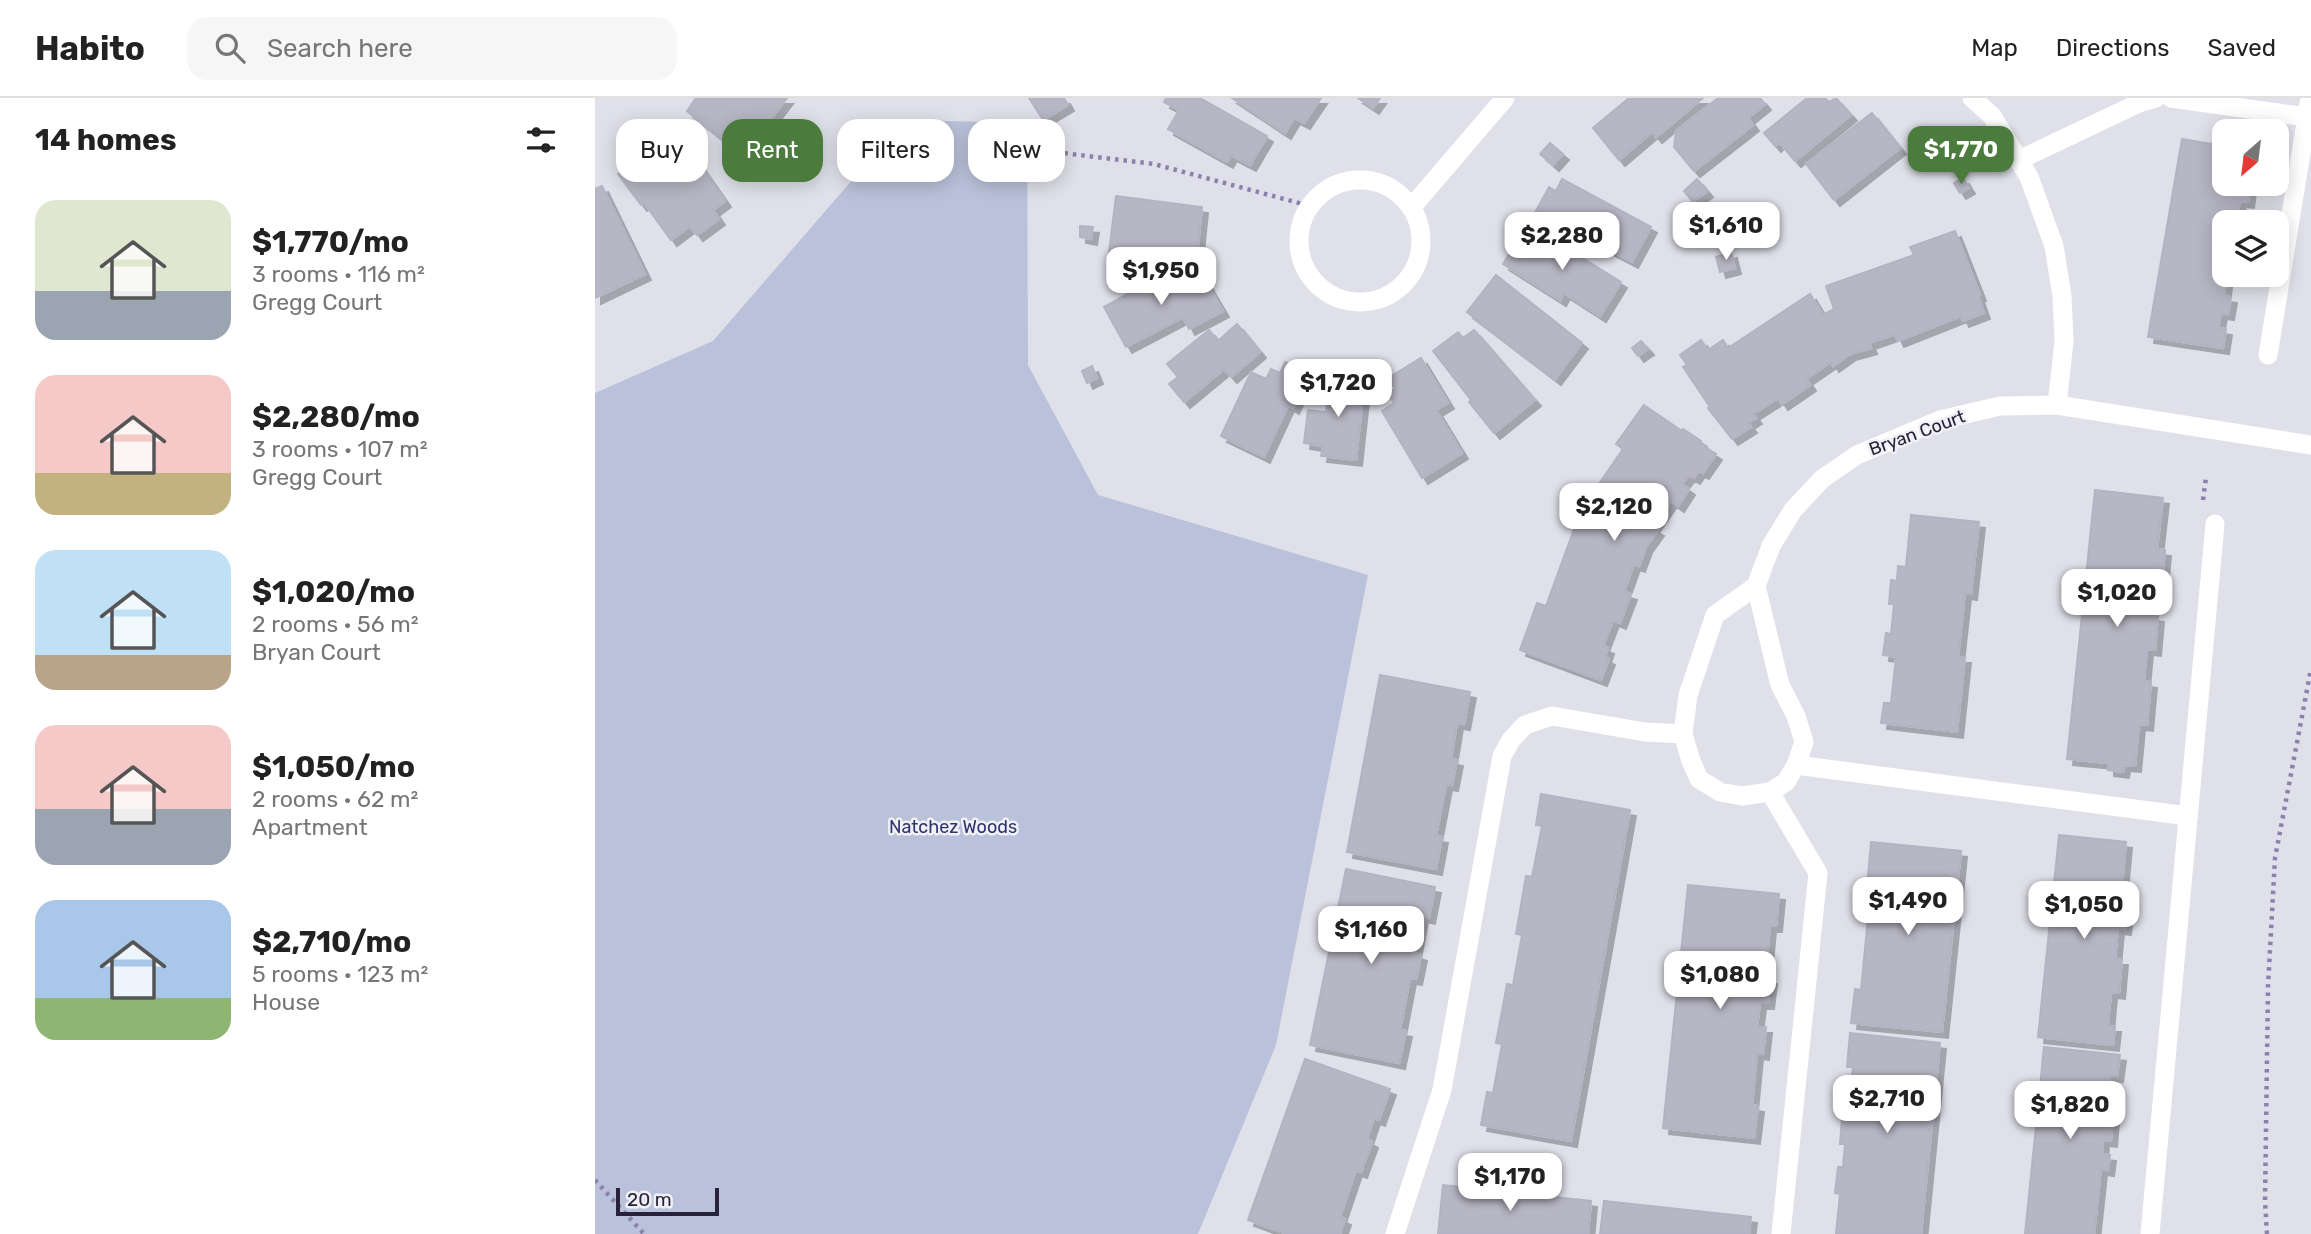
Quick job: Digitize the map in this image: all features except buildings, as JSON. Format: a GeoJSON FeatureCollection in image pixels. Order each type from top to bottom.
{"type":"FeatureCollection","features":[{"type":"Feature","properties":{"kind":"street"},"geometry":{"type":"LineString","coordinates":[[1411,208],[1505,98]]}},
{"type":"Feature","properties":{"kind":"street"},"geometry":{"type":"LineString","coordinates":[[1972,98],[1992,116],[2029,177],[2054,246],[2064,341],[2057,405]]}},
{"type":"Feature","properties":{"kind":"street"},"geometry":{"type":"LineString","coordinates":[[2019,160],[2139,103],[2156,98]]}},
{"type":"Feature","properties":{"kind":"street"},"geometry":{"type":"LineString","coordinates":[[2171,98],[2308,108],[2268,355]]}},
{"type":"Feature","properties":{"kind":"street"},"geometry":{"type":"LineString","coordinates":[[1349,181],[1377,183],[1397,192],[1411,208],[1421,231],[1421,252],[1405,284],[1388,296],[1367,302],[1339,299],[1321,288],[1307,271],[1299,251],[1301,225],[1310,206],[1329,189],[1349,181]]}},
{"type":"Feature","properties":{"kind":"street","name":"Bryan Court"},"geometry":{"type":"LineString","coordinates":[[1756,586],[1770,547],[1793,510],[1822,479],[1857,455],[1952,417],[2000,406],[2057,405],[2311,445]]}},
{"type":"Feature","properties":{"kind":"street"},"geometry":{"type":"LineString","coordinates":[[2150,1234],[2215,524]]}},
{"type":"Feature","properties":{"kind":"street"},"geometry":{"type":"LineString","coordinates":[[1756,586],[1780,685],[1796,716],[1804,742],[1796,765],[1786,782],[1770,792],[1742,796],[1720,792],[1699,779],[1683,734],[1688,695],[1715,615],[1756,586]]}},
{"type":"Feature","properties":{"kind":"street"},"geometry":{"type":"LineString","coordinates":[[1395,1234],[1442,1090],[1502,756],[1511,740],[1525,725],[1552,716],[1645,732],[1683,734]]}},
{"type":"Feature","properties":{"kind":"street"},"geometry":{"type":"LineString","coordinates":[[1796,765],[2188,816]]}},
{"type":"Feature","properties":{"kind":"street"},"geometry":{"type":"LineString","coordinates":[[1770,792],[1818,873],[1781,1234]]}},
{"type":"Feature","properties":{"kind":"path"},"geometry":{"type":"LineString","coordinates":[[1065,154],[1154,164],[1310,206]]}},
{"type":"Feature","properties":{"kind":"path"},"geometry":{"type":"LineString","coordinates":[[2203,501],[2206,477]]}},
{"type":"Feature","properties":{"kind":"path"},"geometry":{"type":"LineString","coordinates":[[2267,1234],[2265,1201],[2268,986],[2275,858],[2311,669]]}},
{"type":"Feature","properties":{"kind":"path"},"geometry":{"type":"LineString","coordinates":[[595,1180],[644,1234]]}},
{"type":"Feature","properties":{"kind":"green space","name":"Natchez Woods"},"geometry":{"type":"Polygon","coordinates":[[[954,121],[968,122],[968,182],[1027,182],[1028,365],[1098,495],[1368,575],[1276,1045],[1198,1234],[595,1234],[595,393],[713,341],[850,182],[954,182],[954,121]]]}}]}
